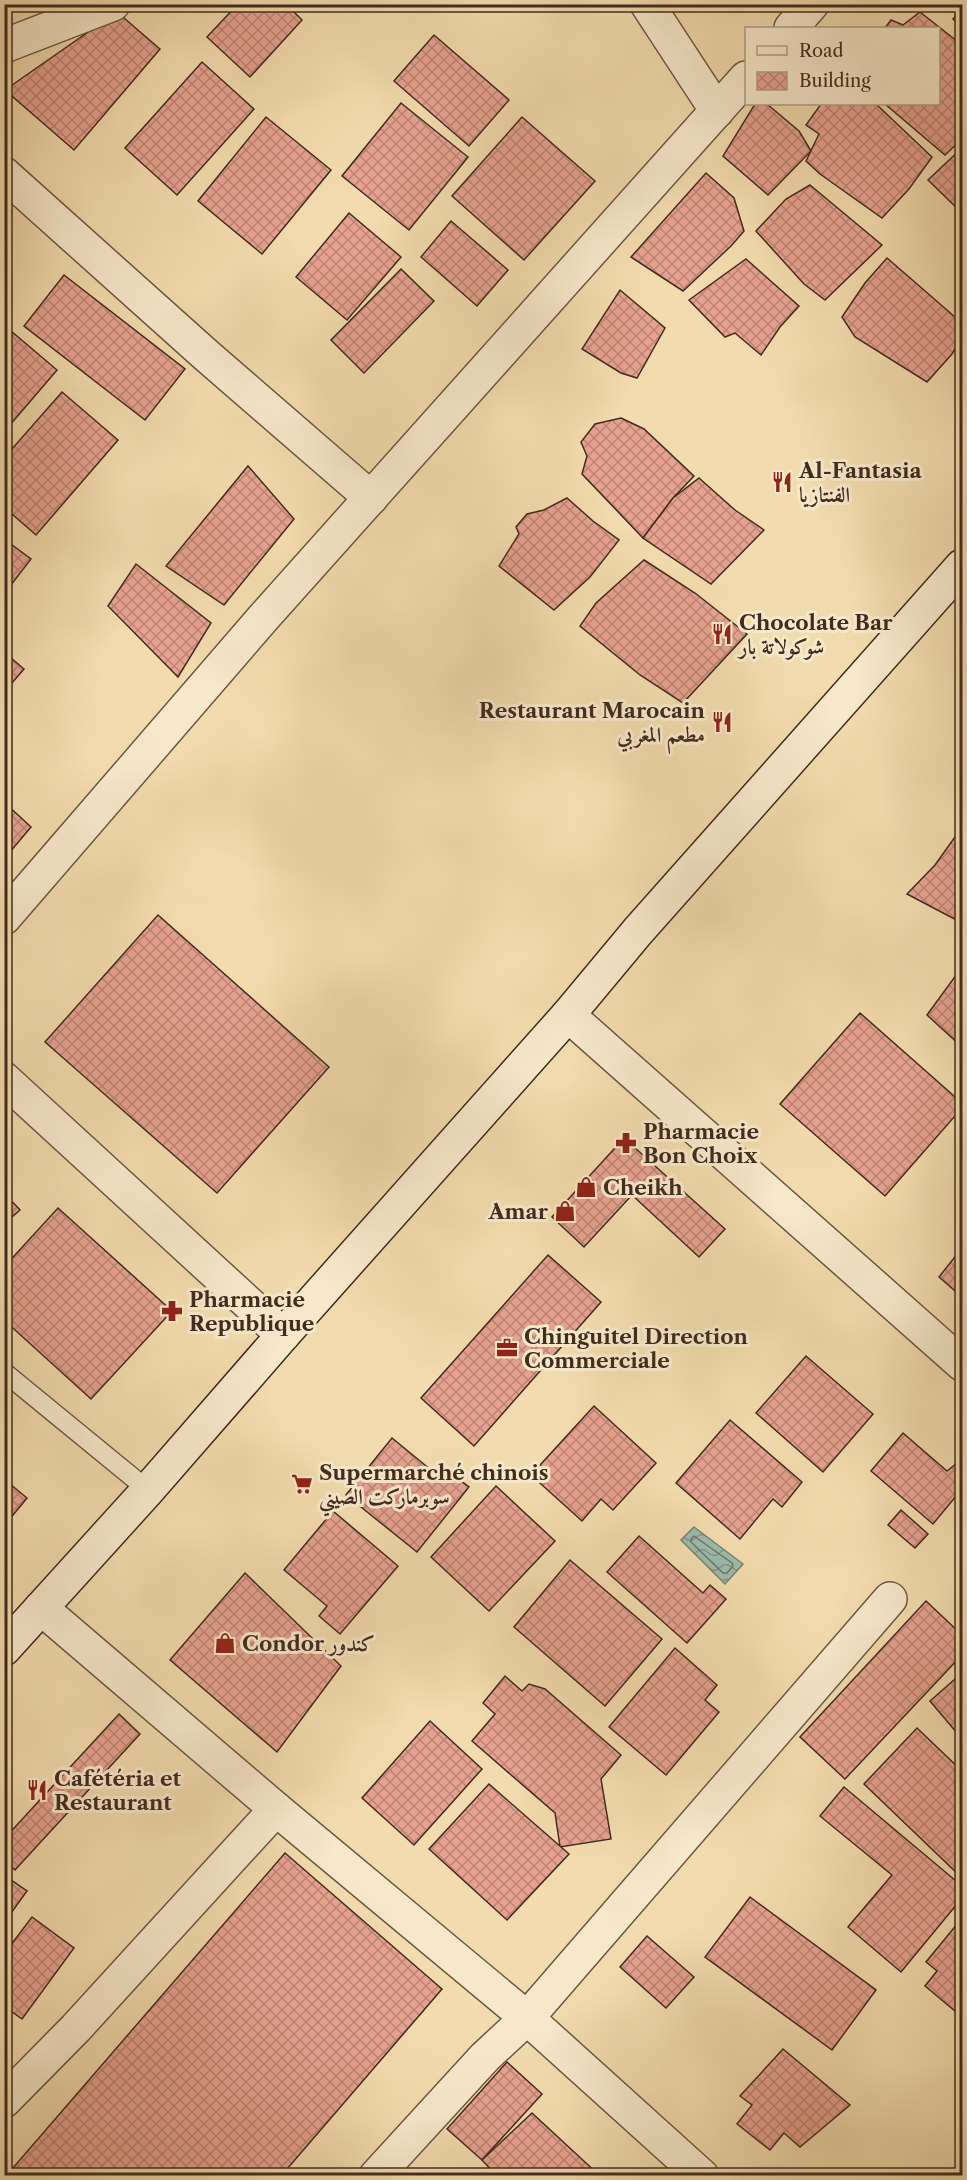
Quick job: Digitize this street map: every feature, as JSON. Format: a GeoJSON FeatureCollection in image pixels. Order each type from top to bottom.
{"type":"FeatureCollection","features":[{"type":"Feature","properties":{"kind":"street"},"geometry":{"type":"LineString","coordinates":[[4,46],[113,4]]}},
{"type":"Feature","properties":{"kind":"street"},"geometry":{"type":"LineString","coordinates":[[647,4],[717,111]]}},
{"type":"Feature","properties":{"kind":"street"},"geometry":{"type":"LineString","coordinates":[[792,27],[812,4]]}},
{"type":"Feature","properties":{"kind":"street"},"geometry":{"type":"LineString","coordinates":[[4,918],[264,617],[745,80]]}},
{"type":"Feature","properties":{"kind":"street"},"geometry":{"type":"LineString","coordinates":[[4,174],[206,355],[371,498]]}},
{"type":"Feature","properties":{"kind":"street"},"geometry":{"type":"LineString","coordinates":[[4,1649],[148,1490],[568,1015],[638,931],[963,566]]}},
{"type":"Feature","properties":{"kind":"street"},"geometry":{"type":"LineString","coordinates":[[568,1015],[963,1364]]}},
{"type":"Feature","properties":{"kind":"street"},"geometry":{"type":"LineString","coordinates":[[4,1079],[283,1335]]}},
{"type":"Feature","properties":{"kind":"street"},"geometry":{"type":"LineString","coordinates":[[376,2175],[485,2057],[527,2018],[890,1599]]}},
{"type":"Feature","properties":{"kind":"street"},"geometry":{"type":"LineString","coordinates":[[41,1608],[276,1809],[527,2018],[702,2175]]}},
{"type":"Feature","properties":{"kind":"street"},"geometry":{"type":"LineString","coordinates":[[4,2101],[76,2028],[276,1809]]}},
{"type":"Feature","properties":{"kind":"lane"},"geometry":{"type":"LineString","coordinates":[[4,1372],[148,1490]]}},
{"type":"Feature","properties":{"kind":"water"},"geometry":{"type":"Polygon","coordinates":[[[694,1527],[743,1564],[725,1584],[681,1540],[694,1527]]]}},
{"type":"Feature","properties":{"kind":"building"},"geometry":{"type":"Polygon","coordinates":[[[238,4],[286,4],[302,20],[250,77],[207,37],[238,4]]]}},
{"type":"Feature","properties":{"kind":"building"},"geometry":{"type":"Polygon","coordinates":[[[962,9],[962,28],[953,19],[962,9]]]}},
{"type":"Feature","properties":{"kind":"building"},"geometry":{"type":"Polygon","coordinates":[[[117,12],[160,49],[74,150],[5,90],[117,12]]]}},
{"type":"Feature","properties":{"kind":"building"},"geometry":{"type":"Polygon","coordinates":[[[920,12],[939,27],[886,27],[891,20],[903,25],[920,12]]]}},
{"type":"Feature","properties":{"kind":"building"},"geometry":{"type":"Polygon","coordinates":[[[940,28],[962,45],[962,139],[945,155],[886,105],[940,105],[940,28]]]}},
{"type":"Feature","properties":{"kind":"building"},"geometry":{"type":"Polygon","coordinates":[[[434,35],[509,100],[469,146],[394,81],[434,35]]]}},
{"type":"Feature","properties":{"kind":"building"},"geometry":{"type":"Polygon","coordinates":[[[202,62],[254,109],[177,195],[125,148],[202,62]]]}},
{"type":"Feature","properties":{"kind":"building"},"geometry":{"type":"Polygon","coordinates":[[[401,103],[468,157],[409,230],[342,176],[401,103]]]}},
{"type":"Feature","properties":{"kind":"building"},"geometry":{"type":"Polygon","coordinates":[[[754,105],[768,105],[799,131],[811,151],[768,195],[723,156],[754,105]]]}},
{"type":"Feature","properties":{"kind":"building"},"geometry":{"type":"Polygon","coordinates":[[[820,105],[877,105],[932,157],[909,189],[882,218],[820,174],[806,161],[819,134],[806,125],[820,105]]]}},
{"type":"Feature","properties":{"kind":"building"},"geometry":{"type":"Polygon","coordinates":[[[266,117],[331,170],[262,254],[198,201],[266,117]]]}},
{"type":"Feature","properties":{"kind":"building"},"geometry":{"type":"Polygon","coordinates":[[[522,117],[595,181],[524,260],[452,196],[522,117]]]}},
{"type":"Feature","properties":{"kind":"building"},"geometry":{"type":"Polygon","coordinates":[[[962,148],[962,213],[928,180],[962,148]]]}},
{"type":"Feature","properties":{"kind":"building"},"geometry":{"type":"Polygon","coordinates":[[[706,173],[734,198],[744,231],[683,291],[631,257],[706,173]]]}},
{"type":"Feature","properties":{"kind":"building"},"geometry":{"type":"Polygon","coordinates":[[[810,185],[882,245],[825,300],[804,284],[756,231],[786,199],[810,185]]]}},
{"type":"Feature","properties":{"kind":"building"},"geometry":{"type":"Polygon","coordinates":[[[349,213],[401,257],[347,320],[296,277],[349,213]]]}},
{"type":"Feature","properties":{"kind":"building"},"geometry":{"type":"Polygon","coordinates":[[[451,221],[508,270],[477,306],[421,257],[451,221]]]}},
{"type":"Feature","properties":{"kind":"building"},"geometry":{"type":"Polygon","coordinates":[[[887,258],[962,323],[962,337],[952,354],[927,382],[855,337],[842,317],[865,283],[887,258]]]}},
{"type":"Feature","properties":{"kind":"building"},"geometry":{"type":"Polygon","coordinates":[[[746,259],[799,306],[780,327],[761,355],[735,333],[725,337],[689,300],[746,259]]]}},
{"type":"Feature","properties":{"kind":"building"},"geometry":{"type":"Polygon","coordinates":[[[401,269],[434,301],[364,373],[331,340],[401,269]]]}},
{"type":"Feature","properties":{"kind":"building"},"geometry":{"type":"Polygon","coordinates":[[[64,275],[185,369],[145,420],[24,326],[64,275]]]}},
{"type":"Feature","properties":{"kind":"building"},"geometry":{"type":"Polygon","coordinates":[[[620,290],[665,328],[637,378],[621,373],[582,349],[620,290]]]}},
{"type":"Feature","properties":{"kind":"building"},"geometry":{"type":"Polygon","coordinates":[[[11,331],[57,370],[4,432],[4,338],[11,331]]]}},
{"type":"Feature","properties":{"kind":"building"},"geometry":{"type":"Polygon","coordinates":[[[62,392],[118,440],[36,535],[4,507],[4,458],[62,392]]]}},
{"type":"Feature","properties":{"kind":"building"},"geometry":{"type":"Polygon","coordinates":[[[621,418],[644,429],[694,476],[673,498],[643,538],[582,474],[587,456],[581,442],[595,424],[621,418]]]}},
{"type":"Feature","properties":{"kind":"building"},"geometry":{"type":"Polygon","coordinates":[[[248,466],[294,519],[224,605],[166,566],[248,466]]]}},
{"type":"Feature","properties":{"kind":"building"},"geometry":{"type":"Polygon","coordinates":[[[699,478],[735,510],[764,530],[711,584],[643,538],[673,498],[699,478]]]}},
{"type":"Feature","properties":{"kind":"building"},"geometry":{"type":"Polygon","coordinates":[[[567,498],[619,540],[590,577],[554,610],[499,566],[519,534],[516,527],[527,514],[544,510],[567,498]]]}},
{"type":"Feature","properties":{"kind":"building"},"geometry":{"type":"Polygon","coordinates":[[[4,539],[31,559],[4,594],[4,539]]]}},
{"type":"Feature","properties":{"kind":"building"},"geometry":{"type":"Polygon","coordinates":[[[644,560],[695,593],[747,634],[683,703],[640,675],[580,626],[596,603],[644,560]]]}},
{"type":"Feature","properties":{"kind":"building"},"geometry":{"type":"Polygon","coordinates":[[[136,564],[211,623],[178,677],[108,606],[136,564]]]}},
{"type":"Feature","properties":{"kind":"building"},"geometry":{"type":"Polygon","coordinates":[[[4,652],[24,669],[4,692],[4,652]]]}},
{"type":"Feature","properties":{"kind":"building"},"geometry":{"type":"Polygon","coordinates":[[[4,802],[31,827],[4,859],[4,802]]]}},
{"type":"Feature","properties":{"kind":"building"},"geometry":{"type":"Polygon","coordinates":[[[962,827],[962,923],[907,894],[935,865],[962,827]]]}},
{"type":"Feature","properties":{"kind":"building"},"geometry":{"type":"Polygon","coordinates":[[[158,915],[329,1067],[217,1193],[45,1042],[158,915]]]}},
{"type":"Feature","properties":{"kind":"building"},"geometry":{"type":"Polygon","coordinates":[[[962,967],[962,1047],[927,1015],[962,967]]]}},
{"type":"Feature","properties":{"kind":"building"},"geometry":{"type":"Polygon","coordinates":[[[860,1013],[962,1103],[962,1108],[885,1196],[780,1104],[860,1013]]]}},
{"type":"Feature","properties":{"kind":"building"},"geometry":{"type":"Polygon","coordinates":[[[624,1138],[725,1229],[699,1257],[632,1195],[584,1247],[552,1217],[624,1138]]]}},
{"type":"Feature","properties":{"kind":"building"},"geometry":{"type":"Polygon","coordinates":[[[4,1193],[20,1210],[4,1224],[4,1193]]]}},
{"type":"Feature","properties":{"kind":"building"},"geometry":{"type":"Polygon","coordinates":[[[58,1208],[172,1311],[91,1399],[4,1320],[4,1267],[58,1208]]]}},
{"type":"Feature","properties":{"kind":"building"},"geometry":{"type":"Polygon","coordinates":[[[962,1248],[962,1297],[939,1277],[962,1248]]]}},
{"type":"Feature","properties":{"kind":"building"},"geometry":{"type":"Polygon","coordinates":[[[548,1255],[601,1302],[474,1446],[421,1398],[548,1255]]]}},
{"type":"Feature","properties":{"kind":"building"},"geometry":{"type":"Polygon","coordinates":[[[806,1356],[873,1414],[823,1472],[756,1413],[806,1356]]]}},
{"type":"Feature","properties":{"kind":"building"},"geometry":{"type":"Polygon","coordinates":[[[594,1406],[656,1463],[613,1510],[601,1499],[582,1521],[531,1475],[594,1406]]]}},
{"type":"Feature","properties":{"kind":"building"},"geometry":{"type":"Polygon","coordinates":[[[730,1420],[802,1482],[782,1507],[773,1499],[740,1539],[676,1483],[730,1420]]]}},
{"type":"Feature","properties":{"kind":"building"},"geometry":{"type":"Polygon","coordinates":[[[903,1433],[947,1471],[962,1459],[962,1489],[933,1524],[871,1471],[903,1433]]]}},
{"type":"Feature","properties":{"kind":"building"},"geometry":{"type":"Polygon","coordinates":[[[392,1438],[442,1479],[448,1471],[469,1487],[417,1552],[346,1495],[392,1438]]]}},
{"type":"Feature","properties":{"kind":"building"},"geometry":{"type":"Polygon","coordinates":[[[4,1479],[27,1498],[4,1526],[4,1479]]]}},
{"type":"Feature","properties":{"kind":"building"},"geometry":{"type":"Polygon","coordinates":[[[496,1486],[555,1541],[489,1611],[431,1557],[496,1486]]]}},
{"type":"Feature","properties":{"kind":"building"},"geometry":{"type":"Polygon","coordinates":[[[901,1510],[928,1534],[915,1548],[888,1525],[901,1510]]]}},
{"type":"Feature","properties":{"kind":"building"},"geometry":{"type":"Polygon","coordinates":[[[333,1511],[398,1566],[340,1634],[319,1616],[327,1606],[284,1570],[333,1511]]]}},
{"type":"Feature","properties":{"kind":"building"},"geometry":{"type":"Polygon","coordinates":[[[639,1536],[703,1593],[710,1585],[726,1599],[687,1643],[607,1572],[639,1536]]]}},
{"type":"Feature","properties":{"kind":"building"},"geometry":{"type":"Polygon","coordinates":[[[570,1560],[662,1639],[605,1706],[514,1627],[570,1560]]]}},
{"type":"Feature","properties":{"kind":"building"},"geometry":{"type":"Polygon","coordinates":[[[245,1573],[341,1666],[277,1752],[170,1660],[245,1573]]]}},
{"type":"Feature","properties":{"kind":"building"},"geometry":{"type":"Polygon","coordinates":[[[926,1601],[962,1635],[962,1655],[845,1779],[800,1737],[926,1601]]]}},
{"type":"Feature","properties":{"kind":"building"},"geometry":{"type":"Polygon","coordinates":[[[675,1648],[717,1685],[705,1700],[719,1712],[666,1775],[609,1727],[675,1648]]]}},
{"type":"Feature","properties":{"kind":"building"},"geometry":{"type":"Polygon","coordinates":[[[962,1673],[962,1739],[930,1701],[962,1673]]]}},
{"type":"Feature","properties":{"kind":"building"},"geometry":{"type":"Polygon","coordinates":[[[505,1676],[522,1691],[529,1684],[545,1689],[621,1755],[601,1779],[611,1839],[560,1847],[555,1813],[472,1741],[495,1714],[483,1703],[505,1676]]]}},
{"type":"Feature","properties":{"kind":"building"},"geometry":{"type":"Polygon","coordinates":[[[119,1714],[140,1734],[15,1870],[4,1860],[4,1839],[119,1714]]]}},
{"type":"Feature","properties":{"kind":"building"},"geometry":{"type":"Polygon","coordinates":[[[430,1721],[482,1769],[414,1845],[362,1798],[430,1721]]]}},
{"type":"Feature","properties":{"kind":"building"},"geometry":{"type":"Polygon","coordinates":[[[917,1728],[962,1771],[962,1878],[864,1784],[917,1728]]]}},
{"type":"Feature","properties":{"kind":"building"},"geometry":{"type":"Polygon","coordinates":[[[489,1784],[569,1854],[507,1920],[429,1849],[489,1784]]]}},
{"type":"Feature","properties":{"kind":"building"},"geometry":{"type":"Polygon","coordinates":[[[844,1787],[962,1886],[962,1898],[901,1972],[848,1927],[892,1875],[820,1816],[844,1787]]]}},
{"type":"Feature","properties":{"kind":"building"},"geometry":{"type":"Polygon","coordinates":[[[285,1853],[442,1989],[281,2176],[6,2176],[285,1853]]]}},
{"type":"Feature","properties":{"kind":"building"},"geometry":{"type":"Polygon","coordinates":[[[4,1875],[27,1891],[4,1923],[4,1875]]]}},
{"type":"Feature","properties":{"kind":"building"},"geometry":{"type":"Polygon","coordinates":[[[750,1897],[876,1990],[832,2050],[705,1957],[750,1897]]]}},
{"type":"Feature","properties":{"kind":"building"},"geometry":{"type":"Polygon","coordinates":[[[32,1917],[74,1948],[22,2019],[4,2006],[4,1954],[32,1917]]]}},
{"type":"Feature","properties":{"kind":"building"},"geometry":{"type":"Polygon","coordinates":[[[962,1918],[962,2017],[925,1986],[937,1971],[926,1962],[962,1918]]]}},
{"type":"Feature","properties":{"kind":"building"},"geometry":{"type":"Polygon","coordinates":[[[647,1936],[694,1977],[666,2008],[620,1967],[647,1936]]]}},
{"type":"Feature","properties":{"kind":"building"},"geometry":{"type":"Polygon","coordinates":[[[783,2049],[850,2105],[800,2147],[784,2133],[770,2150],[737,2124],[752,2105],[740,2096],[783,2049]]]}},
{"type":"Feature","properties":{"kind":"building"},"geometry":{"type":"Polygon","coordinates":[[[507,2062],[542,2094],[482,2160],[447,2129],[507,2062]]]}},
{"type":"Feature","properties":{"kind":"building"},"geometry":{"type":"Polygon","coordinates":[[[532,2113],[600,2176],[497,2176],[482,2160],[532,2113]]]}},
{"type":"Feature","properties":{"kind":"place","name":"Al-Fantasia الفنتازيا"},"geometry":{"type":"Point","coordinates":[782,482]}},
{"type":"Feature","properties":{"kind":"place","name":"Chocolate Bar شوكولاتة بار"},"geometry":{"type":"Point","coordinates":[722,634]}},
{"type":"Feature","properties":{"kind":"place","name":"Restaurant Marocain مطعم المغربي"},"geometry":{"type":"Point","coordinates":[722,722]}},
{"type":"Feature","properties":{"kind":"place","name":"Pharmacie Bon Choix"},"geometry":{"type":"Point","coordinates":[626,1143]}},
{"type":"Feature","properties":{"kind":"place","name":"Cheikh"},"geometry":{"type":"Point","coordinates":[586,1187]}},
{"type":"Feature","properties":{"kind":"place","name":"Amar"},"geometry":{"type":"Point","coordinates":[565,1211]}},
{"type":"Feature","properties":{"kind":"place","name":"Pharmacie Republique"},"geometry":{"type":"Point","coordinates":[172,1311]}},
{"type":"Feature","properties":{"kind":"place","name":"Chinguitel Direction Commerciale"},"geometry":{"type":"Point","coordinates":[507,1348]}},
{"type":"Feature","properties":{"kind":"place","name":"Supermarché chinois سوبرماركت الصيني"},"geometry":{"type":"Point","coordinates":[302,1484]}},
{"type":"Feature","properties":{"kind":"place","name":"Condor كندور"},"geometry":{"type":"Point","coordinates":[225,1643]}},
{"type":"Feature","properties":{"kind":"place","name":"Cafétéria et Restaurant"},"geometry":{"type":"Point","coordinates":[37,1790]}}]}
